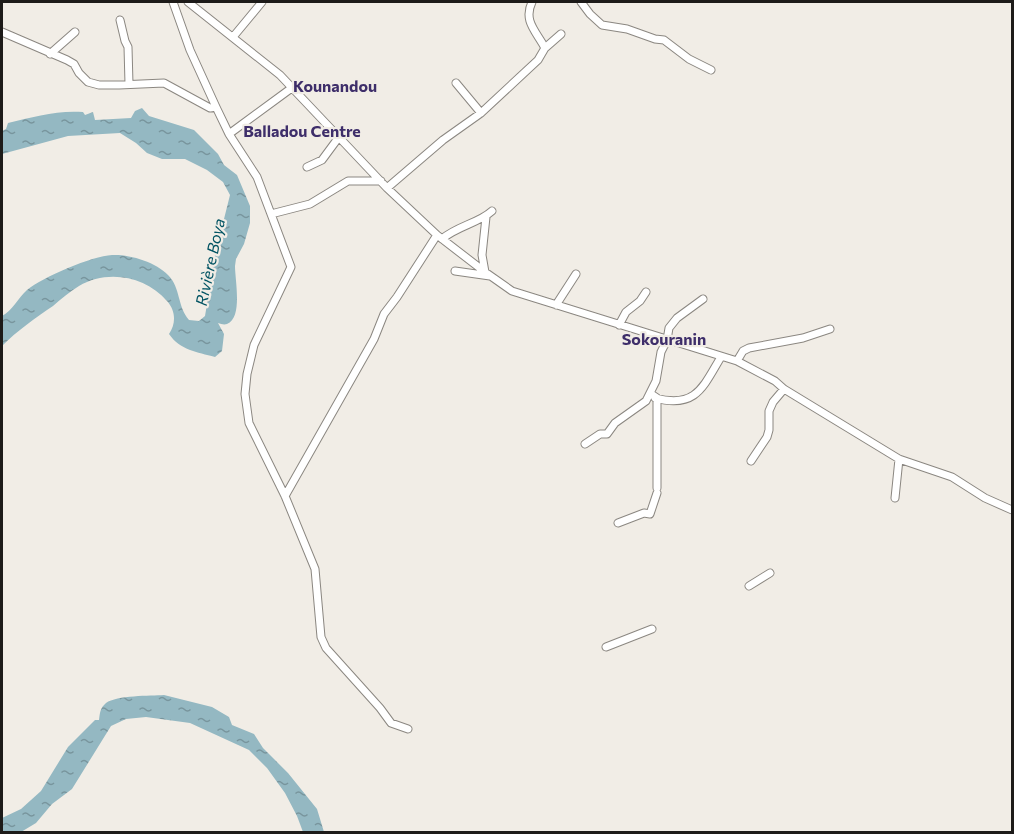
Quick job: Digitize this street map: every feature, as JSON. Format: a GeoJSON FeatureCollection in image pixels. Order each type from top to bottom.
{"type":"FeatureCollection","features":[{"type":"Feature","properties":{"kind":"street"},"geometry":{"type":"LineString","coordinates":[[173,2],[190,50],[216,107],[229,134],[257,177],[291,267],[254,345],[245,394],[249,423],[285,496],[315,568],[321,637],[326,648],[391,723],[408,729]]}},
{"type":"Feature","properties":{"kind":"street"},"geometry":{"type":"LineString","coordinates":[[188,2],[292,87],[387,188],[439,237],[512,291],[736,361],[775,381],[784,389],[899,459],[952,477],[985,498],[1012,510]]}},
{"type":"Feature","properties":{"kind":"street"},"geometry":{"type":"LineString","coordinates":[[233,37],[261,2]]}},
{"type":"Feature","properties":{"kind":"street"},"geometry":{"type":"LineString","coordinates":[[532,2],[528,10],[528,18],[545,48]]}},
{"type":"Feature","properties":{"kind":"street"},"geometry":{"type":"LineString","coordinates":[[581,2],[602,25],[627,29],[664,40],[688,59],[711,70]]}},
{"type":"Feature","properties":{"kind":"street"},"geometry":{"type":"LineString","coordinates":[[120,20],[129,51],[129,84]]}},
{"type":"Feature","properties":{"kind":"street"},"geometry":{"type":"LineString","coordinates":[[50,54],[75,32]]}},
{"type":"Feature","properties":{"kind":"street"},"geometry":{"type":"LineString","coordinates":[[2,33],[74,64],[88,82],[99,85],[164,83],[210,108],[216,107]]}},
{"type":"Feature","properties":{"kind":"street"},"geometry":{"type":"LineString","coordinates":[[387,188],[443,140],[481,113],[538,60],[545,48],[561,34]]}},
{"type":"Feature","properties":{"kind":"street"},"geometry":{"type":"LineString","coordinates":[[456,83],[481,113]]}},
{"type":"Feature","properties":{"kind":"street"},"geometry":{"type":"LineString","coordinates":[[229,134],[292,87]]}},
{"type":"Feature","properties":{"kind":"street"},"geometry":{"type":"LineString","coordinates":[[307,166],[322,160],[339,137]]}},
{"type":"Feature","properties":{"kind":"street"},"geometry":{"type":"LineString","coordinates":[[271,214],[310,204],[348,182],[381,181]]}},
{"type":"Feature","properties":{"kind":"street"},"geometry":{"type":"LineString","coordinates":[[285,496],[374,339],[384,314],[439,237],[489,214],[482,255],[487,274]]}},
{"type":"Feature","properties":{"kind":"street"},"geometry":{"type":"LineString","coordinates":[[455,271],[487,274]]}},
{"type":"Feature","properties":{"kind":"street"},"geometry":{"type":"LineString","coordinates":[[556,305],[576,274]]}},
{"type":"Feature","properties":{"kind":"street"},"geometry":{"type":"LineString","coordinates":[[620,325],[626,312],[640,302],[646,292]]}},
{"type":"Feature","properties":{"kind":"street"},"geometry":{"type":"LineString","coordinates":[[618,523],[644,513],[650,514],[657,491],[652,396],[661,352],[667,340],[669,328],[677,318],[704,299]]}},
{"type":"Feature","properties":{"kind":"street"},"geometry":{"type":"LineString","coordinates":[[736,361],[748,348],[803,338],[830,329]]}},
{"type":"Feature","properties":{"kind":"street"},"geometry":{"type":"LineString","coordinates":[[585,444],[600,434],[607,434],[615,423],[652,396],[678,400],[698,394],[721,357]]}},
{"type":"Feature","properties":{"kind":"street"},"geometry":{"type":"LineString","coordinates":[[751,461],[767,437],[769,411],[773,402],[784,389]]}},
{"type":"Feature","properties":{"kind":"street"},"geometry":{"type":"LineString","coordinates":[[895,498],[899,459]]}},
{"type":"Feature","properties":{"kind":"street"},"geometry":{"type":"LineString","coordinates":[[749,586],[770,573]]}},
{"type":"Feature","properties":{"kind":"street"},"geometry":{"type":"LineString","coordinates":[[606,647],[652,629]]}},
{"type":"Feature","properties":{"kind":"water"},"geometry":{"type":"Polygon","coordinates":[[[142,108],[149,116],[194,130],[218,154],[224,165],[237,175],[250,206],[250,223],[235,266],[237,307],[232,320],[227,324],[218,323],[224,334],[222,351],[215,357],[189,350],[178,344],[169,334],[174,318],[167,301],[158,292],[137,281],[114,277],[90,281],[79,286],[26,325],[2,346],[2,316],[27,290],[68,268],[103,256],[126,256],[157,266],[172,280],[182,309],[189,320],[199,321],[205,316],[210,275],[230,195],[223,182],[207,170],[185,159],[162,159],[147,153],[120,133],[68,136],[2,154],[2,131],[6,129],[8,123],[64,112],[83,112],[85,115],[93,112],[95,120],[131,118],[135,111],[142,108]]]}},
{"type":"Feature","properties":{"kind":"water"},"geometry":{"type":"Polygon","coordinates":[[[164,695],[212,707],[229,717],[232,725],[254,734],[263,748],[288,773],[317,809],[324,832],[303,832],[285,793],[267,768],[249,750],[190,723],[146,717],[126,719],[111,726],[72,789],[52,804],[36,823],[21,832],[2,832],[2,818],[21,809],[41,791],[68,747],[95,720],[99,720],[101,709],[106,703],[125,697],[164,695]]]}},
{"type":"Feature","properties":{"kind":"district","name":"Kounandou"},"geometry":{"type":"Point","coordinates":[335,86]}},
{"type":"Feature","properties":{"kind":"district","name":"Balladou Centre"},"geometry":{"type":"Point","coordinates":[302,131]}},
{"type":"Feature","properties":{"kind":"district","name":"Sokouranin"},"geometry":{"type":"Point","coordinates":[664,339]}},
{"type":"Feature","properties":{"kind":"water label","name":"Rivière Boya"},"geometry":{"type":"Point","coordinates":[210,262]}}]}
